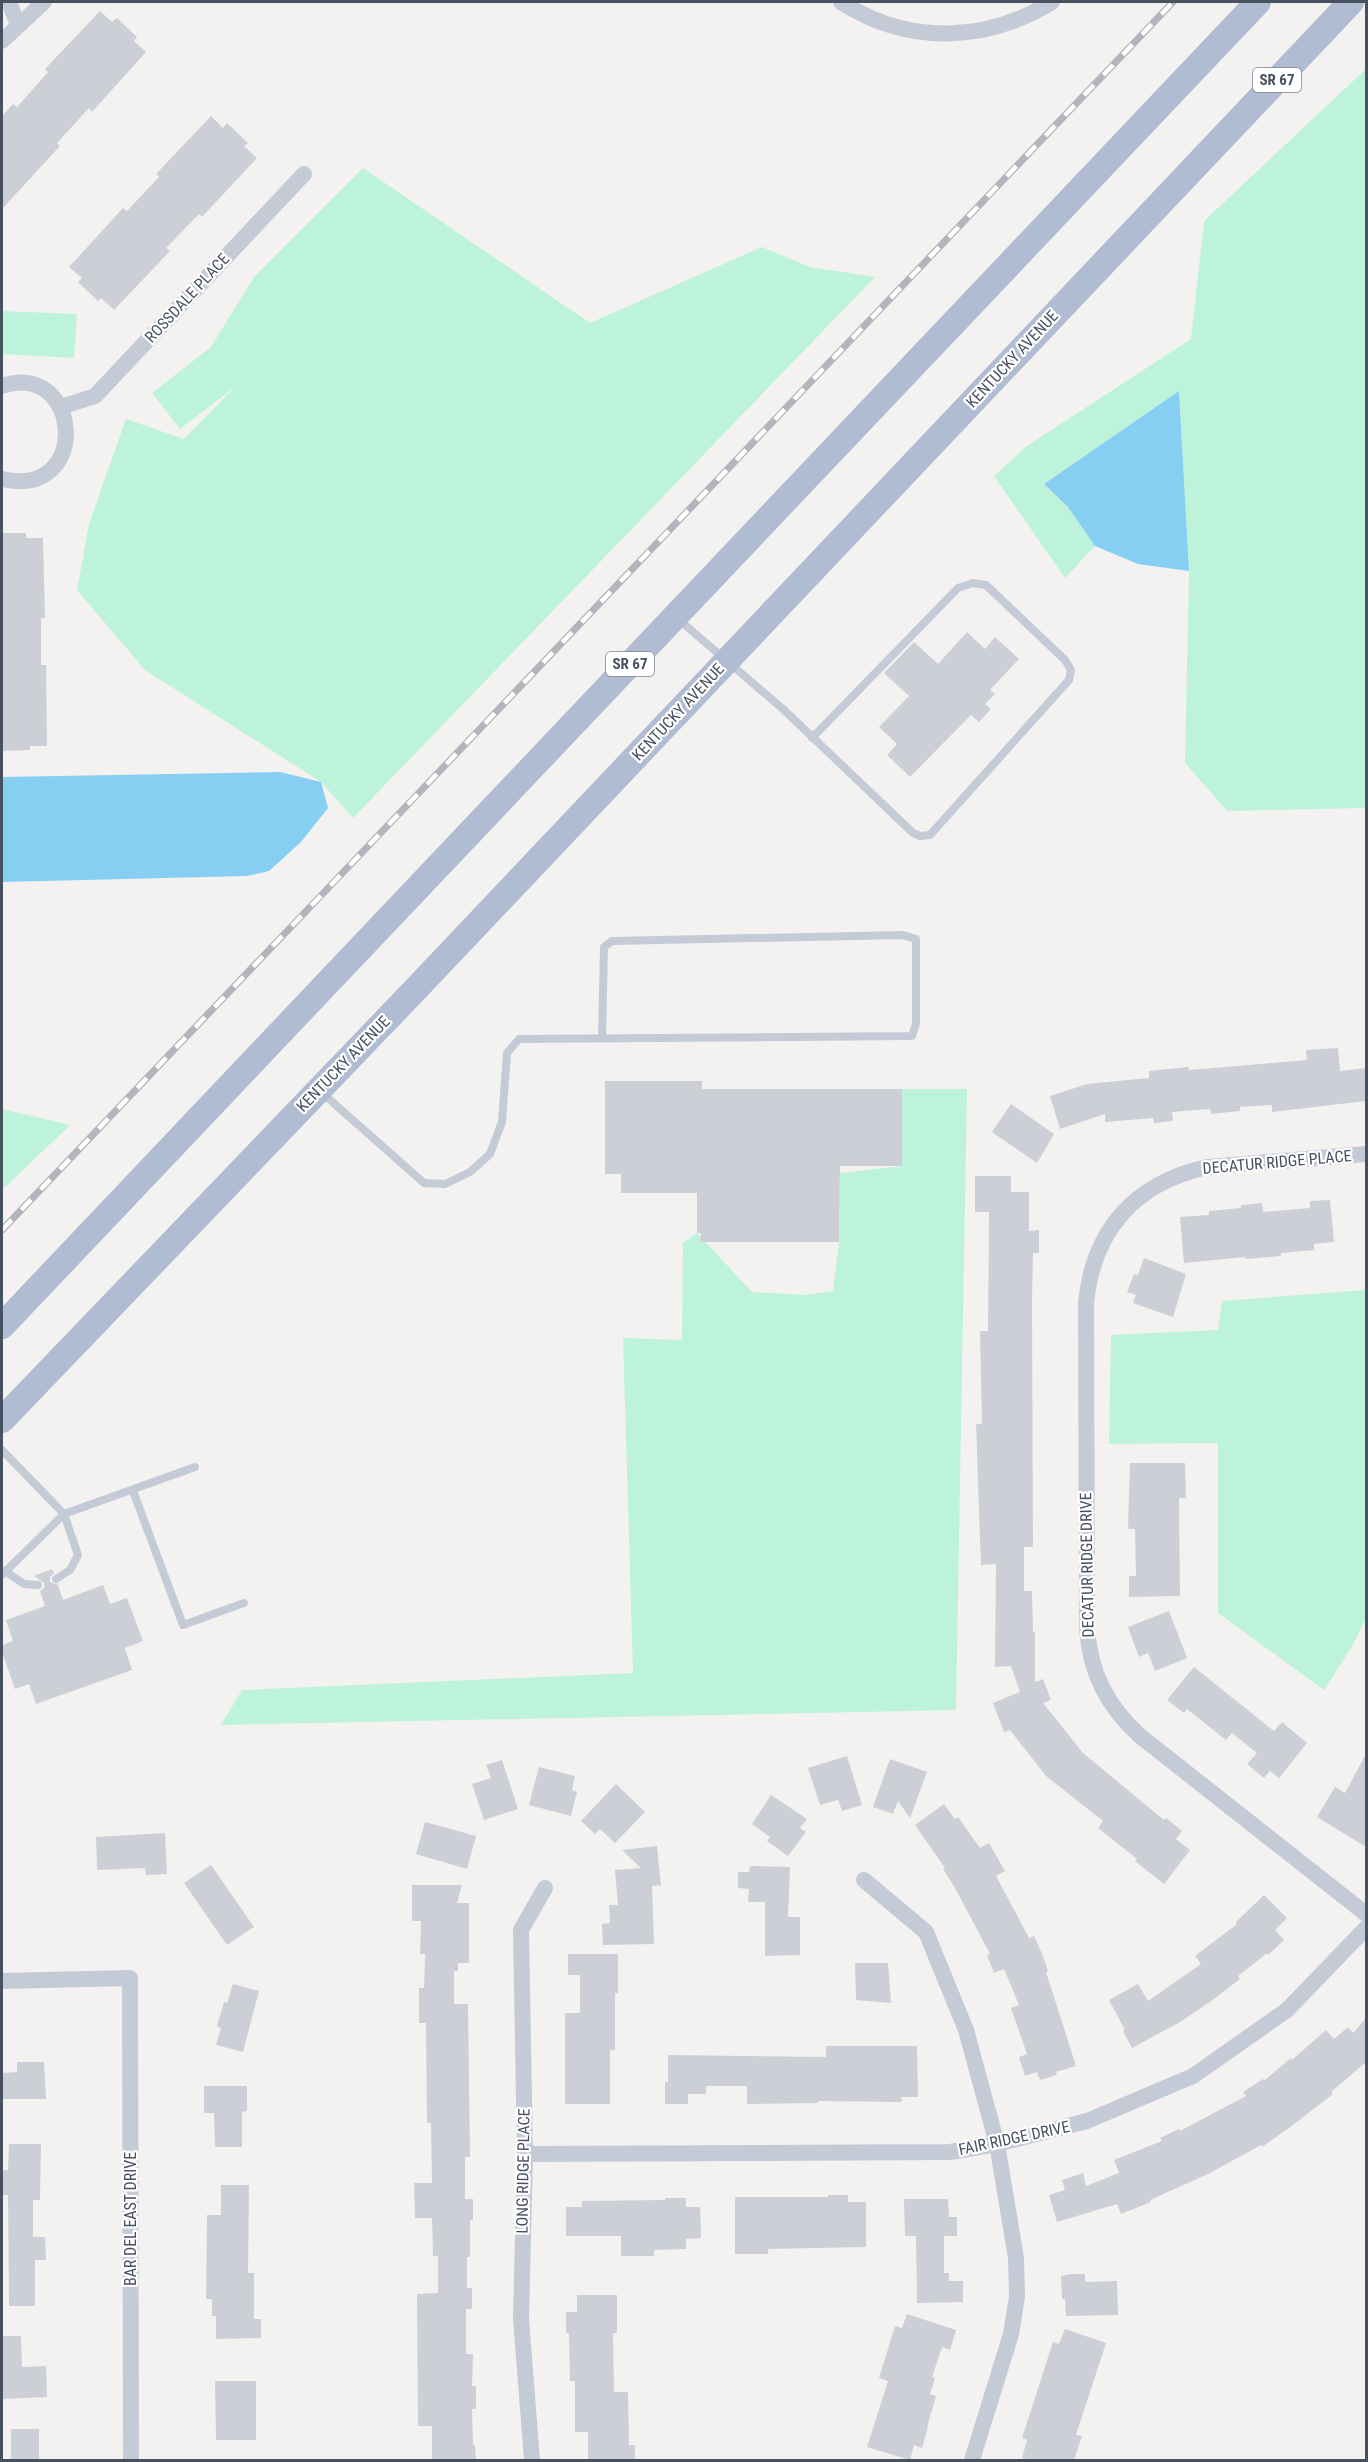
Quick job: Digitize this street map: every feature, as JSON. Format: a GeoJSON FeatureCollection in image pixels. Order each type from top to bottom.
{"type":"FeatureCollection","features":[{"type":"Feature","properties":{"kind":"main road","name":"SR 67"},"geometry":{"type":"LineString","coordinates":[[2,1326],[1258,2]]}},
{"type":"Feature","properties":{"kind":"main road","name":"KENTUCKY AVENUE"},"geometry":{"type":"LineString","coordinates":[[2,1420],[1352,2]]}},
{"type":"Feature","properties":{"kind":"street"},"geometry":{"type":"LineString","coordinates":[[9,2],[18,26]]}},
{"type":"Feature","properties":{"kind":"street"},"geometry":{"type":"LineString","coordinates":[[2,41],[44,2]]}},
{"type":"Feature","properties":{"kind":"street"},"geometry":{"type":"LineString","coordinates":[[841,2],[868,17],[892,26],[945,34],[993,29],[1028,16],[1052,2]]}},
{"type":"Feature","properties":{"kind":"street","name":"ROSSDALE PLACE"},"geometry":{"type":"LineString","coordinates":[[61,407],[95,396],[304,174]]}},
{"type":"Feature","properties":{"kind":"street"},"geometry":{"type":"LineString","coordinates":[[2,386],[24,383],[39,387],[51,396],[61,407],[68,437],[64,452],[56,465],[44,475],[29,481],[14,482],[2,479]]}},
{"type":"Feature","properties":{"kind":"street","name":"DECATUR RIDGE PLACE"},"geometry":{"type":"LineString","coordinates":[[1155,1186],[1187,1171],[1207,1167],[1366,1154]]}},
{"type":"Feature","properties":{"kind":"street","name":"DECATUR RIDGE DRIVE"},"geometry":{"type":"LineString","coordinates":[[1155,1186],[1141,1194],[1119,1216],[1102,1242],[1092,1266],[1087,1287],[1087,1628],[1088,1646],[1094,1670],[1104,1694],[1127,1725],[1366,1914]]}},
{"type":"Feature","properties":{"kind":"street"},"geometry":{"type":"LineString","coordinates":[[864,1880],[926,1932],[966,2030],[997,2144],[1016,2258],[1017,2297],[1011,2334],[972,2460]]}},
{"type":"Feature","properties":{"kind":"street","name":"LONG RIDGE PLACE"},"geometry":{"type":"LineString","coordinates":[[532,2460],[521,2319],[525,2154],[521,1929],[545,1888]]}},
{"type":"Feature","properties":{"kind":"street","name":"FAIR RIDGE DRIVE"},"geometry":{"type":"LineString","coordinates":[[525,2154],[950,2152],[997,2144],[1087,2121],[1194,2076],[1287,2010],[1366,1928]]}},
{"type":"Feature","properties":{"kind":"street","name":"BAR DEL EAST DRIVE"},"geometry":{"type":"LineString","coordinates":[[2,1981],[130,1978],[131,2460]]}},
{"type":"Feature","properties":{"kind":"lane"},"geometry":{"type":"LineString","coordinates":[[675,617],[783,709],[812,738],[913,833],[920,836],[930,835],[1069,680],[1071,670],[1065,660],[986,585],[973,583],[958,588],[812,738]]}},
{"type":"Feature","properties":{"kind":"lane"},"geometry":{"type":"LineString","coordinates":[[318,1090],[424,1183],[445,1184],[470,1172],[490,1154],[502,1122],[507,1053],[519,1039],[912,1036],[916,1024],[916,939],[903,935],[612,941],[604,947],[602,1038]]}},
{"type":"Feature","properties":{"kind":"lane"},"geometry":{"type":"LineString","coordinates":[[2,1450],[64,1514],[78,1555],[70,1570],[56,1580]]}},
{"type":"Feature","properties":{"kind":"lane"},"geometry":{"type":"LineString","coordinates":[[38,1585],[24,1584],[3,1573],[64,1514],[195,1467]]}},
{"type":"Feature","properties":{"kind":"lane"},"geometry":{"type":"LineString","coordinates":[[133,1491],[183,1625],[244,1603]]}},
{"type":"Feature","properties":{"kind":"green space"},"geometry":{"type":"Polygon","coordinates":[[[1366,69],[1366,808],[1227,811],[1185,763],[1189,571],[1179,391],[1044,484],[1068,507],[1095,546],[1065,578],[994,476],[1027,446],[1191,339],[1204,221],[1366,69]]]}},
{"type":"Feature","properties":{"kind":"green space"},"geometry":{"type":"Polygon","coordinates":[[[363,168],[590,323],[762,247],[810,267],[875,277],[353,818],[321,782],[145,670],[77,590],[89,524],[126,419],[184,439],[235,387],[180,429],[152,393],[211,347],[254,277],[363,168]]]}},
{"type":"Feature","properties":{"kind":"green space"},"geometry":{"type":"Polygon","coordinates":[[[2,311],[77,314],[74,358],[2,354],[2,311]]]}},
{"type":"Feature","properties":{"kind":"green space"},"geometry":{"type":"Polygon","coordinates":[[[902,1089],[967,1089],[956,1710],[221,1725],[242,1690],[633,1673],[623,1338],[682,1340],[683,1243],[697,1233],[752,1292],[805,1295],[833,1291],[839,1242],[840,1173],[902,1166],[902,1089]]]}},
{"type":"Feature","properties":{"kind":"green space"},"geometry":{"type":"Polygon","coordinates":[[[2,1109],[70,1125],[2,1190],[2,1109]]]}},
{"type":"Feature","properties":{"kind":"green space"},"geometry":{"type":"Polygon","coordinates":[[[1366,1290],[1366,1618],[1353,1645],[1324,1690],[1218,1613],[1218,1443],[1109,1444],[1111,1335],[1218,1330],[1222,1301],[1366,1290]]]}},
{"type":"Feature","properties":{"kind":"water"},"geometry":{"type":"Polygon","coordinates":[[[1179,391],[1189,571],[1138,564],[1095,546],[1068,507],[1044,484],[1179,391]]]}},
{"type":"Feature","properties":{"kind":"water"},"geometry":{"type":"Polygon","coordinates":[[[280,772],[321,782],[328,808],[301,842],[269,871],[247,876],[2,882],[2,777],[280,772]]]}},
{"type":"Feature","properties":{"kind":"building"},"geometry":{"type":"Polygon","coordinates":[[[100,11],[112,22],[117,18],[137,37],[134,41],[146,52],[92,112],[89,108],[57,143],[60,146],[2,209],[2,116],[13,104],[17,107],[48,72],[45,69],[100,11]]]}},
{"type":"Feature","properties":{"kind":"building"},"geometry":{"type":"Polygon","coordinates":[[[211,116],[223,128],[227,123],[248,143],[244,146],[257,158],[202,217],[199,214],[166,248],[170,251],[114,310],[101,298],[98,301],[78,282],[82,278],[69,267],[123,208],[127,211],[159,177],[156,174],[211,116]]]}},
{"type":"Feature","properties":{"kind":"building"},"geometry":{"type":"Polygon","coordinates":[[[2,533],[26,533],[26,538],[43,538],[45,618],[41,618],[41,665],[46,665],[47,746],[30,746],[30,750],[2,751],[2,533]]]}},
{"type":"Feature","properties":{"kind":"building"},"geometry":{"type":"Polygon","coordinates":[[[967,632],[985,649],[995,637],[1019,659],[990,690],[995,694],[985,704],[991,709],[979,722],[971,715],[910,777],[887,755],[897,744],[879,727],[909,696],[884,673],[914,642],[938,664],[967,632]]]}},
{"type":"Feature","properties":{"kind":"building"},"geometry":{"type":"Polygon","coordinates":[[[1338,1048],[1340,1071],[1366,1068],[1366,1101],[1272,1112],[1272,1105],[1240,1107],[1240,1111],[1211,1114],[1210,1109],[1172,1112],[1173,1121],[1154,1123],[1153,1118],[1105,1122],[1105,1114],[1060,1129],[1050,1096],[1087,1084],[1149,1078],[1149,1071],[1307,1060],[1306,1050],[1338,1048]]]}},
{"type":"Feature","properties":{"kind":"building"},"geometry":{"type":"Polygon","coordinates":[[[605,1081],[702,1081],[702,1089],[902,1089],[902,1166],[840,1166],[839,1242],[700,1242],[701,1233],[697,1233],[697,1193],[621,1193],[621,1174],[605,1174],[605,1081]]]}},
{"type":"Feature","properties":{"kind":"building"},"geometry":{"type":"Polygon","coordinates":[[[1011,1104],[1054,1134],[1037,1163],[992,1132],[1011,1104]]]}},
{"type":"Feature","properties":{"kind":"building"},"geometry":{"type":"Polygon","coordinates":[[[975,1176],[1011,1176],[1011,1192],[1029,1192],[1029,1231],[1039,1230],[1039,1253],[1033,1253],[1032,1300],[1033,1547],[1024,1547],[1024,1591],[1032,1591],[1035,1682],[1043,1679],[1051,1700],[1043,1703],[1083,1753],[1164,1820],[1166,1818],[1182,1831],[1176,1839],[1190,1850],[1164,1884],[1098,1828],[1103,1821],[1046,1776],[1010,1730],[1004,1732],[993,1703],[1020,1692],[1011,1666],[995,1667],[996,1564],[981,1565],[976,1424],[982,1424],[980,1331],[988,1331],[989,1212],[975,1212],[975,1176]]]}},
{"type":"Feature","properties":{"kind":"building"},"geometry":{"type":"Polygon","coordinates":[[[1330,1200],[1334,1242],[1314,1244],[1314,1250],[1281,1253],[1281,1256],[1184,1263],[1180,1217],[1209,1215],[1209,1211],[1241,1208],[1241,1205],[1262,1203],[1263,1212],[1310,1208],[1310,1201],[1330,1200]]]}},
{"type":"Feature","properties":{"kind":"building"},"geometry":{"type":"Polygon","coordinates":[[[1144,1258],[1186,1274],[1173,1317],[1133,1303],[1136,1295],[1127,1292],[1134,1274],[1138,1275],[1144,1258]]]}},
{"type":"Feature","properties":{"kind":"building"},"geometry":{"type":"Polygon","coordinates":[[[1130,1463],[1185,1463],[1186,1498],[1179,1498],[1180,1596],[1129,1597],[1129,1576],[1136,1576],[1135,1529],[1128,1529],[1130,1463]]]}},
{"type":"Feature","properties":{"kind":"building"},"geometry":{"type":"Polygon","coordinates":[[[52,1569],[54,1573],[50,1577],[50,1582],[58,1585],[63,1600],[103,1585],[110,1604],[127,1598],[143,1641],[125,1648],[132,1670],[36,1704],[29,1684],[15,1689],[2,1652],[2,1645],[13,1641],[6,1620],[45,1606],[40,1591],[44,1588],[44,1583],[34,1576],[52,1569]]]}},
{"type":"Feature","properties":{"kind":"building"},"geometry":{"type":"Polygon","coordinates":[[[1169,1611],[1187,1658],[1155,1671],[1148,1653],[1139,1657],[1128,1627],[1169,1611]]]}},
{"type":"Feature","properties":{"kind":"building"},"geometry":{"type":"Polygon","coordinates":[[[1194,1667],[1274,1731],[1282,1722],[1307,1743],[1279,1778],[1270,1771],[1264,1778],[1247,1764],[1257,1753],[1232,1733],[1226,1740],[1187,1709],[1184,1713],[1167,1700],[1194,1667]]]}},
{"type":"Feature","properties":{"kind":"building"},"geometry":{"type":"Polygon","coordinates":[[[1366,1754],[1366,1847],[1317,1817],[1335,1787],[1345,1793],[1366,1754]]]}},
{"type":"Feature","properties":{"kind":"building"},"geometry":{"type":"Polygon","coordinates":[[[847,1756],[862,1805],[842,1811],[838,1800],[820,1805],[808,1768],[847,1756]]]}},
{"type":"Feature","properties":{"kind":"building"},"geometry":{"type":"Polygon","coordinates":[[[890,1759],[927,1772],[910,1818],[898,1801],[893,1814],[873,1807],[890,1759]]]}},
{"type":"Feature","properties":{"kind":"building"},"geometry":{"type":"Polygon","coordinates":[[[502,1760],[518,1809],[484,1820],[472,1784],[491,1778],[486,1765],[502,1760]]]}},
{"type":"Feature","properties":{"kind":"building"},"geometry":{"type":"Polygon","coordinates":[[[539,1767],[575,1776],[572,1790],[577,1792],[571,1816],[529,1805],[539,1767]]]}},
{"type":"Feature","properties":{"kind":"building"},"geometry":{"type":"Polygon","coordinates":[[[616,1784],[645,1812],[615,1843],[600,1829],[595,1834],[581,1821],[616,1784]]]}},
{"type":"Feature","properties":{"kind":"building"},"geometry":{"type":"Polygon","coordinates":[[[771,1795],[807,1819],[800,1828],[806,1832],[788,1856],[767,1841],[770,1837],[752,1824],[771,1795]]]}},
{"type":"Feature","properties":{"kind":"building"},"geometry":{"type":"Polygon","coordinates":[[[944,1804],[955,1819],[958,1817],[980,1848],[989,1843],[1005,1871],[996,1876],[1029,1938],[1034,1936],[1043,1956],[1076,2066],[1056,2072],[1057,2075],[1040,2080],[1037,2072],[1025,2076],[1019,2057],[1027,2054],[1011,2008],[1019,2005],[1004,1969],[994,1973],[987,1955],[990,1954],[943,1869],[945,1868],[915,1825],[944,1804]]]}},
{"type":"Feature","properties":{"kind":"building"},"geometry":{"type":"Polygon","coordinates":[[[425,1822],[476,1836],[467,1869],[416,1854],[425,1822]]]}},
{"type":"Feature","properties":{"kind":"building"},"geometry":{"type":"Polygon","coordinates":[[[165,1833],[167,1874],[146,1875],[145,1868],[97,1870],[96,1837],[165,1833]]]}},
{"type":"Feature","properties":{"kind":"building"},"geometry":{"type":"Polygon","coordinates":[[[657,1846],[661,1887],[652,1886],[654,1944],[603,1945],[602,1924],[610,1923],[609,1905],[618,1905],[615,1870],[641,1868],[622,1850],[657,1846]]]}},
{"type":"Feature","properties":{"kind":"building"},"geometry":{"type":"Polygon","coordinates":[[[211,1865],[254,1927],[227,1945],[184,1883],[211,1865]]]}},
{"type":"Feature","properties":{"kind":"building"},"geometry":{"type":"Polygon","coordinates":[[[750,1866],[790,1867],[788,1917],[800,1917],[800,1955],[765,1956],[765,1902],[748,1902],[749,1889],[738,1888],[738,1872],[749,1872],[750,1866]]]}},
{"type":"Feature","properties":{"kind":"building"},"geometry":{"type":"Polygon","coordinates":[[[412,1885],[462,1885],[457,1903],[469,1903],[469,1963],[458,1963],[458,1971],[454,1971],[454,2004],[468,2004],[470,2157],[465,2157],[465,2199],[473,2199],[473,2220],[470,2220],[470,2257],[467,2257],[467,2288],[472,2288],[472,2309],[466,2309],[466,2354],[473,2354],[472,2386],[476,2386],[476,2409],[472,2409],[473,2445],[475,2445],[476,2460],[432,2460],[432,2426],[418,2426],[417,2294],[438,2293],[438,2256],[433,2256],[432,2218],[415,2218],[414,2183],[432,2183],[431,2123],[427,2123],[426,2023],[419,2023],[419,1988],[424,1988],[425,1954],[420,1954],[421,1921],[412,1921],[412,1885]]]}},
{"type":"Feature","properties":{"kind":"building"},"geometry":{"type":"Polygon","coordinates":[[[1264,1895],[1287,1918],[1275,1930],[1284,1940],[1268,1955],[1266,1954],[1238,1976],[1240,1979],[1214,1999],[1180,2022],[1132,2048],[1109,2000],[1138,1984],[1148,2001],[1201,1964],[1195,1956],[1237,1924],[1236,1922],[1264,1895]]]}},
{"type":"Feature","properties":{"kind":"building"},"geometry":{"type":"Polygon","coordinates":[[[568,1954],[618,1954],[615,2050],[610,2050],[610,2104],[565,2104],[565,2013],[580,2013],[580,1975],[568,1975],[568,1954]]]}},
{"type":"Feature","properties":{"kind":"building"},"geometry":{"type":"Polygon","coordinates":[[[855,1963],[888,1963],[891,2003],[856,2000],[855,1963]]]}},
{"type":"Feature","properties":{"kind":"building"},"geometry":{"type":"Polygon","coordinates":[[[233,1984],[259,1991],[243,2052],[216,2045],[221,2028],[217,2026],[224,2002],[227,2003],[233,1984]]]}},
{"type":"Feature","properties":{"kind":"building"},"geometry":{"type":"Polygon","coordinates":[[[1366,2018],[1366,2062],[1331,2092],[1333,2094],[1262,2147],[1261,2145],[1208,2174],[1121,2214],[1117,2204],[1057,2222],[1049,2195],[1065,2190],[1062,2180],[1083,2173],[1086,2186],[1119,2173],[1114,2160],[1162,2141],[1160,2138],[1179,2129],[1180,2131],[1246,2096],[1243,2092],[1263,2079],[1265,2080],[1291,2058],[1292,2060],[1326,2030],[1334,2039],[1348,2027],[1353,2033],[1366,2018]]]}},
{"type":"Feature","properties":{"kind":"building"},"geometry":{"type":"Polygon","coordinates":[[[826,2046],[917,2046],[918,2097],[901,2097],[902,2102],[818,2101],[818,2103],[747,2104],[747,2086],[706,2086],[706,2094],[688,2094],[688,2104],[665,2104],[668,2055],[826,2057],[826,2046]]]}},
{"type":"Feature","properties":{"kind":"building"},"geometry":{"type":"Polygon","coordinates":[[[17,2062],[44,2062],[46,2099],[2,2099],[2,2073],[17,2072],[17,2062]]]}},
{"type":"Feature","properties":{"kind":"building"},"geometry":{"type":"Polygon","coordinates":[[[204,2086],[247,2086],[247,2111],[242,2112],[242,2147],[215,2147],[214,2113],[204,2113],[204,2086]]]}},
{"type":"Feature","properties":{"kind":"building"},"geometry":{"type":"Polygon","coordinates":[[[9,2144],[41,2144],[40,2200],[33,2200],[33,2237],[45,2237],[46,2260],[35,2260],[35,2306],[9,2306],[8,2195],[2,2195],[2,2170],[8,2170],[9,2144]]]}},
{"type":"Feature","properties":{"kind":"building"},"geometry":{"type":"Polygon","coordinates":[[[221,2185],[249,2185],[248,2273],[254,2273],[254,2319],[261,2319],[261,2338],[216,2339],[216,2316],[212,2316],[212,2299],[206,2299],[207,2215],[221,2215],[221,2185]]]}},
{"type":"Feature","properties":{"kind":"building"},"geometry":{"type":"Polygon","coordinates":[[[828,2195],[848,2195],[848,2202],[866,2202],[866,2247],[768,2249],[768,2254],[735,2254],[735,2197],[828,2197],[828,2195]]]}},
{"type":"Feature","properties":{"kind":"building"},"geometry":{"type":"Polygon","coordinates":[[[665,2198],[686,2198],[686,2207],[700,2207],[701,2238],[686,2239],[686,2249],[654,2250],[654,2256],[621,2256],[621,2236],[566,2236],[566,2207],[582,2207],[582,2201],[665,2200],[665,2198]]]}},
{"type":"Feature","properties":{"kind":"building"},"geometry":{"type":"Polygon","coordinates":[[[904,2199],[948,2199],[949,2217],[957,2217],[957,2236],[944,2236],[944,2273],[949,2273],[949,2281],[963,2281],[963,2302],[917,2303],[916,2236],[905,2236],[904,2199]]]}},
{"type":"Feature","properties":{"kind":"building"},"geometry":{"type":"Polygon","coordinates":[[[1085,2274],[1085,2282],[1117,2281],[1118,2315],[1066,2316],[1065,2299],[1062,2299],[1061,2276],[1085,2274]]]}},
{"type":"Feature","properties":{"kind":"building"},"geometry":{"type":"Polygon","coordinates":[[[577,2295],[617,2295],[617,2333],[613,2333],[614,2392],[628,2392],[629,2445],[635,2445],[635,2460],[588,2460],[588,2432],[575,2432],[575,2381],[570,2381],[566,2312],[577,2312],[577,2295]]]}},
{"type":"Feature","properties":{"kind":"building"},"geometry":{"type":"Polygon","coordinates":[[[907,2314],[956,2330],[950,2350],[942,2347],[932,2377],[935,2378],[930,2394],[936,2396],[928,2427],[922,2448],[914,2445],[910,2460],[867,2447],[888,2381],[879,2378],[895,2326],[902,2328],[907,2314]]]}},
{"type":"Feature","properties":{"kind":"building"},"geometry":{"type":"Polygon","coordinates":[[[1065,2329],[1106,2343],[1076,2435],[1082,2436],[1074,2460],[1022,2458],[1027,2440],[1022,2438],[1053,2342],[1059,2344],[1065,2329]]]}},
{"type":"Feature","properties":{"kind":"building"},"geometry":{"type":"Polygon","coordinates":[[[2,2336],[21,2336],[22,2367],[46,2366],[47,2397],[2,2399],[2,2336]]]}},
{"type":"Feature","properties":{"kind":"building"},"geometry":{"type":"Polygon","coordinates":[[[215,2381],[256,2381],[256,2440],[216,2440],[215,2381]]]}},
{"type":"Feature","properties":{"kind":"building"},"geometry":{"type":"Polygon","coordinates":[[[11,2429],[39,2429],[39,2460],[11,2460],[11,2429]]]}},
{"type":"Feature","properties":{"kind":"railway"},"geometry":{"type":"LineString","coordinates":[[2,1230],[1173,2]]}}]}
